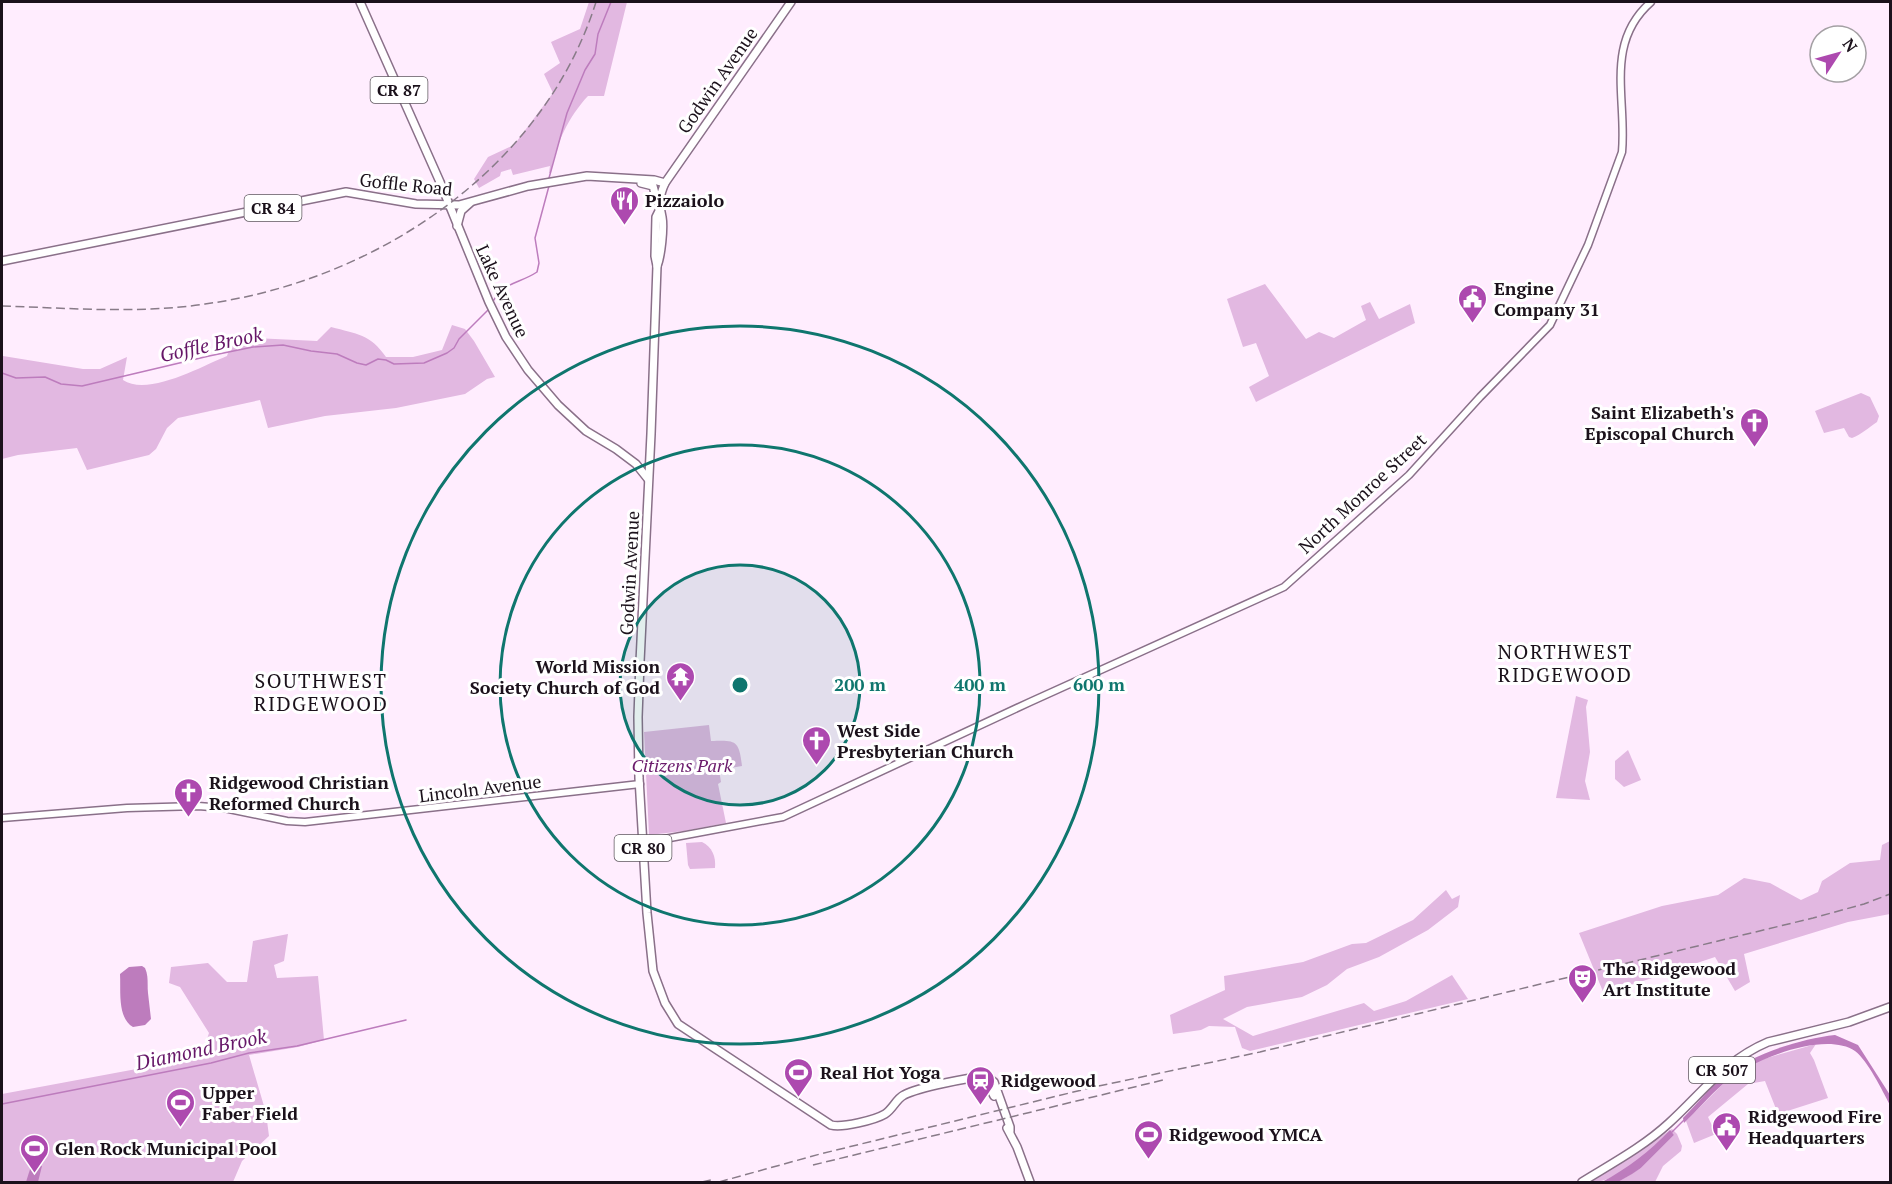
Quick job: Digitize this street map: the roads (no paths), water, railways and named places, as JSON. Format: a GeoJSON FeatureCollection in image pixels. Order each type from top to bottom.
{"type":"FeatureCollection","features":[{"type":"Feature","properties":{"kind":"main road","name":"CR 87"},"geometry":{"type":"LineString","coordinates":[[360,2],[420,134],[448,205]]}},
{"type":"Feature","properties":{"kind":"main road","name":"Godwin Avenue"},"geometry":{"type":"LineString","coordinates":[[791,2],[678,162],[665,183],[659,208],[662,217],[660,259],[657,266],[638,717],[643,843],[653,971],[671,1015],[681,1026],[823,1121],[834,1126],[881,1116],[909,1098],[985,1081],[990,1086],[1030,1182]]}},
{"type":"Feature","properties":{"kind":"main road","name":"North Monroe Street"},"geometry":{"type":"LineString","coordinates":[[643,843],[783,817],[1284,587],[1409,475],[1550,325],[1588,245],[1622,152],[1624,138],[1620,81],[1622,53],[1632,25],[1652,2]]}},
{"type":"Feature","properties":{"kind":"main road"},"geometry":{"type":"LineString","coordinates":[[654,180],[678,162]]}},
{"type":"Feature","properties":{"kind":"main road","name":"Goffle Road"},"geometry":{"type":"LineString","coordinates":[[2,261],[346,192],[416,204],[459,205],[544,182],[587,176],[654,180],[665,183]]}},
{"type":"Feature","properties":{"kind":"main road"},"geometry":{"type":"LineString","coordinates":[[635,179],[638,183],[653,186],[659,208]]}},
{"type":"Feature","properties":{"kind":"main road"},"geometry":{"type":"LineString","coordinates":[[457,226],[461,211],[473,201]]}},
{"type":"Feature","properties":{"kind":"main road","name":"Lake Avenue"},"geometry":{"type":"LineString","coordinates":[[448,205],[491,306],[518,356],[547,393],[586,431],[636,464],[648,479]]}},
{"type":"Feature","properties":{"kind":"main road","name":"Lincoln Avenue"},"geometry":{"type":"LineString","coordinates":[[2,818],[127,808],[198,806],[224,808],[287,821],[306,822],[640,784]]}},
{"type":"Feature","properties":{"kind":"main road","name":"CR 507"},"geometry":{"type":"LineString","coordinates":[[1582,1182],[1648,1140],[1670,1122],[1725,1067],[1756,1047],[1849,1022],[1890,1007]]}},
{"type":"Feature","properties":{"kind":"waterway","name":"Goffle Brook"},"geometry":{"type":"LineString","coordinates":[[549,178],[567,113],[585,70],[595,54],[598,34],[611,2]]}},
{"type":"Feature","properties":{"kind":"waterway","name":"Goffle Brook"},"geometry":{"type":"LineString","coordinates":[[492,303],[507,287],[537,272],[539,263],[535,238],[549,186]]}},
{"type":"Feature","properties":{"kind":"waterway","name":"Goffle Brook"},"geometry":{"type":"LineString","coordinates":[[2,373],[16,378],[45,377],[61,384],[82,386],[253,347],[283,345],[337,354],[366,365],[378,359],[394,364],[424,363],[454,348],[459,339],[488,310]]}},
{"type":"Feature","properties":{"kind":"waterway","name":"Diamond Brook"},"geometry":{"type":"LineString","coordinates":[[2,1104],[211,1063],[249,1053],[297,1046],[406,1020]]}},
{"type":"Feature","properties":{"kind":"waterway"},"geometry":{"type":"LineString","coordinates":[[1672,1132],[1684,1120]]}},
{"type":"Feature","properties":{"kind":"railway"},"geometry":{"type":"LineString","coordinates":[[2,306],[129,310],[205,304],[268,291],[330,271],[389,243],[444,207],[494,165],[536,117],[571,62],[596,2]]}},
{"type":"Feature","properties":{"kind":"railway"},"geometry":{"type":"LineString","coordinates":[[719,1182],[820,1154],[1094,1087],[1260,1052],[1813,918],[1864,904],[1890,894]]}},
{"type":"Feature","properties":{"kind":"railway"},"geometry":{"type":"LineString","coordinates":[[813,1165],[1163,1080]]}},
{"type":"Feature","properties":{"kind":"railway"},"geometry":{"type":"LineString","coordinates":[[702,1182],[715,1179]]}},
{"type":"Feature","properties":{"kind":"place","name":"Pizzaiolo"},"geometry":{"type":"Point","coordinates":[624,226]}},
{"type":"Feature","properties":{"kind":"place","name":"Engine Company 31"},"geometry":{"type":"Point","coordinates":[1473,324]}},
{"type":"Feature","properties":{"kind":"place","name":"Saint Elizabeth's Episcopal Church"},"geometry":{"type":"Point","coordinates":[1755,448]}},
{"type":"Feature","properties":{"kind":"place","name":"World Mission Society Church of God"},"geometry":{"type":"Point","coordinates":[681,702]}},
{"type":"Feature","properties":{"kind":"place","name":"West Side Presbyterian Church"},"geometry":{"type":"Point","coordinates":[816,766]}},
{"type":"Feature","properties":{"kind":"place","name":"Ridgewood Christian Reformed Church"},"geometry":{"type":"Point","coordinates":[188,818]}},
{"type":"Feature","properties":{"kind":"place","name":"The Ridgewood Art Institute"},"geometry":{"type":"Point","coordinates":[1582,1004]}},
{"type":"Feature","properties":{"kind":"place","name":"Real Hot Yoga"},"geometry":{"type":"Point","coordinates":[799,1098]}},
{"type":"Feature","properties":{"kind":"place","name":"Ridgewood"},"geometry":{"type":"Point","coordinates":[980,1106]}},
{"type":"Feature","properties":{"kind":"place","name":"Upper Faber Field"},"geometry":{"type":"Point","coordinates":[181,1128]}},
{"type":"Feature","properties":{"kind":"place","name":"Ridgewood Fire Headquarters"},"geometry":{"type":"Point","coordinates":[1727,1152]}},
{"type":"Feature","properties":{"kind":"place","name":"Ridgewood YMCA"},"geometry":{"type":"Point","coordinates":[1148,1160]}},
{"type":"Feature","properties":{"kind":"place","name":"Glen Rock Municipal Pool"},"geometry":{"type":"Point","coordinates":[34,1174]}},
{"type":"Feature","properties":{"kind":"district","name":"NORTHWEST RIDGEWOOD"},"geometry":{"type":"Point","coordinates":[1565,662]}},
{"type":"Feature","properties":{"kind":"district","name":"SOUTHWEST RIDGEWOOD"},"geometry":{"type":"Point","coordinates":[321,692]}},
{"type":"Feature","properties":{"kind":"park label","name":"Citizens Park"},"geometry":{"type":"Point","coordinates":[682,765]}}]}
